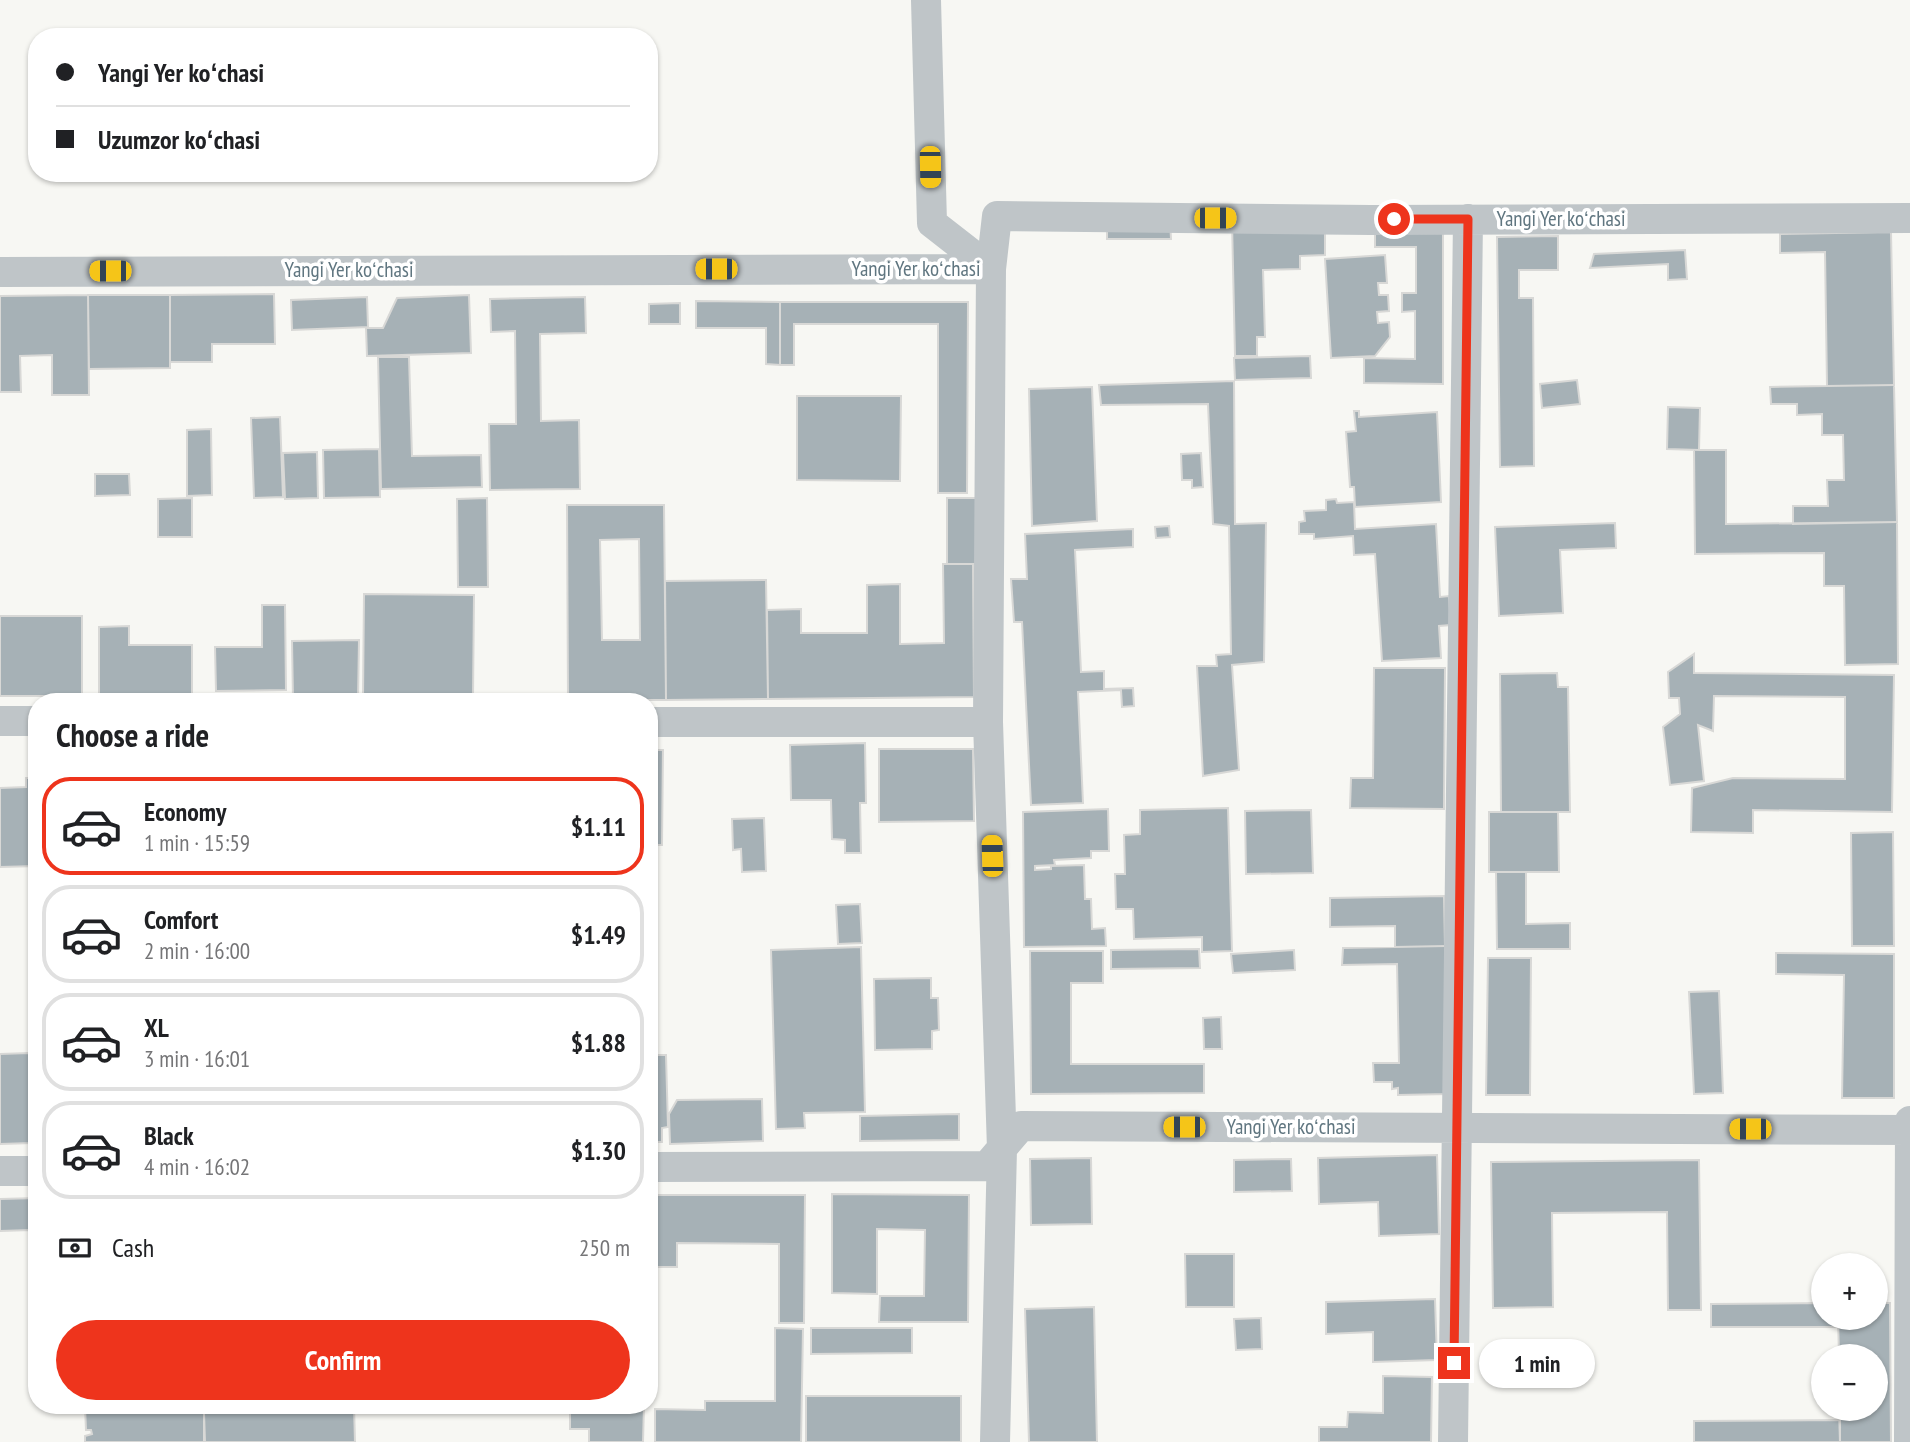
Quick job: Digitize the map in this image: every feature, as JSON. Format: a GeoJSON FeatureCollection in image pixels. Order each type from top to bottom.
{"type":"FeatureCollection","features":[{"type":"Feature","properties":{"kind":"street"},"geometry":{"type":"LineString","coordinates":[[926,0],[932,223],[991,269],[988,722],[1002,1149],[995,1442]]}},
{"type":"Feature","properties":{"kind":"street","name":"Yangi Yer koʻchasi"},"geometry":{"type":"LineString","coordinates":[[0,272],[991,269],[997,216],[1910,218]]}},
{"type":"Feature","properties":{"kind":"street"},"geometry":{"type":"LineString","coordinates":[[1452,1442],[1468,219]]}},
{"type":"Feature","properties":{"kind":"street"},"geometry":{"type":"LineString","coordinates":[[0,721],[28,721]]}},
{"type":"Feature","properties":{"kind":"street"},"geometry":{"type":"LineString","coordinates":[[658,722],[988,722]]}},
{"type":"Feature","properties":{"kind":"street"},"geometry":{"type":"LineString","coordinates":[[1909,1442],[1910,1121]]}},
{"type":"Feature","properties":{"kind":"street","name":"Yangi Yer koʻchasi"},"geometry":{"type":"LineString","coordinates":[[658,1167],[987,1166],[1021,1126],[1910,1130]]}},
{"type":"Feature","properties":{"kind":"street"},"geometry":{"type":"LineString","coordinates":[[0,1171],[28,1171]]}},
{"type":"Feature","properties":{"kind":"building"},"geometry":{"type":"Polygon","coordinates":[[[1107,220],[1170,220],[1171,239],[1107,239],[1107,220]]]}},
{"type":"Feature","properties":{"kind":"building"},"geometry":{"type":"Polygon","coordinates":[[[1325,220],[1325,255],[1300,256],[1300,269],[1263,270],[1265,337],[1257,337],[1257,356],[1235,356],[1232,222],[1325,220]]]}},
{"type":"Feature","properties":{"kind":"building"},"geometry":{"type":"Polygon","coordinates":[[[1443,221],[1443,384],[1364,383],[1364,358],[1415,359],[1415,311],[1402,312],[1402,293],[1416,293],[1416,247],[1375,247],[1375,222],[1443,221]]]}},
{"type":"Feature","properties":{"kind":"building"},"geometry":{"type":"Polygon","coordinates":[[[1891,232],[1894,385],[1827,386],[1825,252],[1780,253],[1780,234],[1891,232]]]}},
{"type":"Feature","properties":{"kind":"building"},"geometry":{"type":"Polygon","coordinates":[[[1558,236],[1558,270],[1519,270],[1519,298],[1533,298],[1534,466],[1500,467],[1497,237],[1558,236]]]}},
{"type":"Feature","properties":{"kind":"building"},"geometry":{"type":"Polygon","coordinates":[[[1685,250],[1687,279],[1668,280],[1668,264],[1590,268],[1594,254],[1685,250]]]}},
{"type":"Feature","properties":{"kind":"building"},"geometry":{"type":"Polygon","coordinates":[[[1385,255],[1387,283],[1378,283],[1379,295],[1388,295],[1389,311],[1377,312],[1378,323],[1389,322],[1390,337],[1375,356],[1331,358],[1325,259],[1385,255]]]}},
{"type":"Feature","properties":{"kind":"building"},"geometry":{"type":"Polygon","coordinates":[[[274,294],[275,344],[212,344],[212,362],[170,362],[170,295],[274,294]]]}},
{"type":"Feature","properties":{"kind":"building"},"geometry":{"type":"Polygon","coordinates":[[[88,295],[89,395],[52,395],[52,355],[20,356],[21,392],[0,392],[0,296],[88,295]]]}},
{"type":"Feature","properties":{"kind":"building"},"geometry":{"type":"Polygon","coordinates":[[[88,295],[170,295],[170,368],[89,369],[88,295]]]}},
{"type":"Feature","properties":{"kind":"building"},"geometry":{"type":"Polygon","coordinates":[[[469,295],[471,353],[367,356],[366,328],[383,328],[397,298],[469,295]]]}},
{"type":"Feature","properties":{"kind":"building"},"geometry":{"type":"Polygon","coordinates":[[[367,297],[368,327],[292,330],[291,300],[367,297]]]}},
{"type":"Feature","properties":{"kind":"building"},"geometry":{"type":"Polygon","coordinates":[[[585,297],[586,333],[540,334],[541,421],[579,420],[580,489],[490,490],[489,424],[516,424],[515,331],[491,332],[490,299],[585,297]]]}},
{"type":"Feature","properties":{"kind":"building"},"geometry":{"type":"Polygon","coordinates":[[[696,301],[780,302],[780,365],[766,364],[766,328],[696,328],[696,301]]]}},
{"type":"Feature","properties":{"kind":"building"},"geometry":{"type":"Polygon","coordinates":[[[780,302],[968,302],[967,493],[938,493],[938,324],[794,324],[794,365],[780,365],[780,302]]]}},
{"type":"Feature","properties":{"kind":"building"},"geometry":{"type":"Polygon","coordinates":[[[680,303],[680,324],[649,324],[649,304],[680,303]]]}},
{"type":"Feature","properties":{"kind":"building"},"geometry":{"type":"Polygon","coordinates":[[[1310,356],[1311,378],[1235,380],[1234,358],[1310,356]]]}},
{"type":"Feature","properties":{"kind":"building"},"geometry":{"type":"Polygon","coordinates":[[[378,357],[409,357],[412,456],[481,455],[482,487],[381,489],[378,357]]]}},
{"type":"Feature","properties":{"kind":"building"},"geometry":{"type":"Polygon","coordinates":[[[1577,380],[1580,404],[1542,408],[1540,384],[1577,380]]]}},
{"type":"Feature","properties":{"kind":"building"},"geometry":{"type":"Polygon","coordinates":[[[1234,381],[1235,524],[1266,523],[1264,662],[1232,665],[1239,770],[1203,776],[1197,666],[1217,666],[1216,655],[1231,654],[1229,526],[1213,524],[1208,404],[1101,405],[1099,385],[1234,381]]]}},
{"type":"Feature","properties":{"kind":"building"},"geometry":{"type":"Polygon","coordinates":[[[1894,385],[1897,522],[1793,524],[1793,506],[1828,506],[1827,480],[1844,480],[1843,435],[1822,435],[1822,414],[1797,415],[1797,404],[1771,404],[1770,387],[1894,385]]]}},
{"type":"Feature","properties":{"kind":"building"},"geometry":{"type":"Polygon","coordinates":[[[1092,387],[1097,521],[1032,526],[1029,389],[1092,387]]]}},
{"type":"Feature","properties":{"kind":"building"},"geometry":{"type":"Polygon","coordinates":[[[797,396],[901,396],[900,481],[797,480],[797,396]]]}},
{"type":"Feature","properties":{"kind":"building"},"geometry":{"type":"Polygon","coordinates":[[[1668,407],[1700,408],[1699,450],[1667,449],[1668,407]]]}},
{"type":"Feature","properties":{"kind":"building"},"geometry":{"type":"Polygon","coordinates":[[[1354,411],[1359,411],[1359,417],[1437,412],[1441,502],[1355,507],[1354,487],[1350,487],[1346,432],[1356,431],[1354,411]]]}},
{"type":"Feature","properties":{"kind":"building"},"geometry":{"type":"Polygon","coordinates":[[[280,417],[283,497],[254,498],[251,418],[280,417]]]}},
{"type":"Feature","properties":{"kind":"building"},"geometry":{"type":"Polygon","coordinates":[[[211,429],[212,495],[187,496],[187,430],[211,429]]]}},
{"type":"Feature","properties":{"kind":"building"},"geometry":{"type":"Polygon","coordinates":[[[379,449],[380,497],[324,498],[323,450],[379,449]]]}},
{"type":"Feature","properties":{"kind":"building"},"geometry":{"type":"Polygon","coordinates":[[[1694,450],[1726,450],[1726,524],[1897,522],[1898,664],[1845,665],[1844,586],[1824,586],[1824,553],[1695,554],[1694,450]]]}},
{"type":"Feature","properties":{"kind":"building"},"geometry":{"type":"Polygon","coordinates":[[[317,452],[318,498],[285,499],[283,453],[317,452]]]}},
{"type":"Feature","properties":{"kind":"building"},"geometry":{"type":"Polygon","coordinates":[[[1201,453],[1203,487],[1192,488],[1192,480],[1182,480],[1181,454],[1201,453]]]}},
{"type":"Feature","properties":{"kind":"building"},"geometry":{"type":"Polygon","coordinates":[[[95,474],[129,474],[130,495],[95,496],[95,474]]]}},
{"type":"Feature","properties":{"kind":"building"},"geometry":{"type":"Polygon","coordinates":[[[192,498],[192,537],[158,537],[158,499],[192,498]]]}},
{"type":"Feature","properties":{"kind":"building"},"geometry":{"type":"Polygon","coordinates":[[[487,498],[488,587],[458,587],[457,499],[487,498]]]}},
{"type":"Feature","properties":{"kind":"building"},"geometry":{"type":"Polygon","coordinates":[[[947,498],[979,498],[980,564],[947,564],[947,498]]]}},
{"type":"Feature","properties":{"kind":"building"},"geometry":{"type":"Polygon","coordinates":[[[1336,499],[1337,503],[1354,502],[1355,529],[1436,524],[1440,597],[1449,596],[1451,625],[1439,626],[1441,658],[1382,661],[1375,554],[1354,555],[1353,536],[1314,539],[1314,534],[1299,534],[1299,522],[1305,521],[1304,511],[1326,510],[1326,500],[1336,499]]]}},
{"type":"Feature","properties":{"kind":"building"},"geometry":{"type":"Polygon","coordinates":[[[567,505],[664,505],[666,700],[658,700],[658,693],[568,693],[567,505]],[[639,539],[600,540],[602,640],[640,640],[639,539]]]}},
{"type":"Feature","properties":{"kind":"building"},"geometry":{"type":"Polygon","coordinates":[[[1615,523],[1616,548],[1560,550],[1563,613],[1499,616],[1495,527],[1615,523]]]}},
{"type":"Feature","properties":{"kind":"building"},"geometry":{"type":"Polygon","coordinates":[[[1169,526],[1170,537],[1156,538],[1155,527],[1169,526]]]}},
{"type":"Feature","properties":{"kind":"building"},"geometry":{"type":"Polygon","coordinates":[[[1133,529],[1133,547],[1075,550],[1081,672],[1104,671],[1104,689],[1133,688],[1134,706],[1122,707],[1121,690],[1078,692],[1083,803],[1031,805],[1022,622],[1014,622],[1011,579],[1027,579],[1025,534],[1133,529]]]}},
{"type":"Feature","properties":{"kind":"building"},"geometry":{"type":"Polygon","coordinates":[[[943,564],[973,564],[974,697],[768,699],[767,610],[801,609],[801,633],[867,633],[867,585],[900,584],[900,644],[944,643],[943,564]]]}},
{"type":"Feature","properties":{"kind":"building"},"geometry":{"type":"Polygon","coordinates":[[[766,580],[768,699],[666,700],[665,581],[766,580]]]}},
{"type":"Feature","properties":{"kind":"building"},"geometry":{"type":"Polygon","coordinates":[[[364,594],[474,595],[473,693],[363,693],[364,594]]]}},
{"type":"Feature","properties":{"kind":"building"},"geometry":{"type":"Polygon","coordinates":[[[262,605],[285,605],[286,690],[216,691],[215,647],[262,647],[262,605]]]}},
{"type":"Feature","properties":{"kind":"building"},"geometry":{"type":"Polygon","coordinates":[[[0,616],[82,616],[82,693],[0,696],[0,616]]]}},
{"type":"Feature","properties":{"kind":"building"},"geometry":{"type":"Polygon","coordinates":[[[129,626],[129,645],[192,645],[192,693],[99,693],[99,627],[129,626]]]}},
{"type":"Feature","properties":{"kind":"building"},"geometry":{"type":"Polygon","coordinates":[[[359,640],[358,693],[293,693],[292,641],[359,640]]]}},
{"type":"Feature","properties":{"kind":"building"},"geometry":{"type":"Polygon","coordinates":[[[1694,654],[1694,673],[1894,675],[1892,812],[1753,810],[1753,833],[1691,832],[1692,788],[1733,778],[1845,779],[1845,697],[1714,696],[1713,731],[1698,725],[1704,781],[1670,785],[1663,727],[1680,714],[1679,698],[1669,698],[1668,672],[1694,654]]]}},
{"type":"Feature","properties":{"kind":"building"},"geometry":{"type":"Polygon","coordinates":[[[1374,668],[1445,668],[1444,809],[1350,808],[1351,778],[1373,778],[1374,668]]]}},
{"type":"Feature","properties":{"kind":"building"},"geometry":{"type":"Polygon","coordinates":[[[1557,673],[1558,687],[1568,687],[1570,812],[1501,812],[1500,674],[1557,673]]]}},
{"type":"Feature","properties":{"kind":"building"},"geometry":{"type":"Polygon","coordinates":[[[865,743],[866,803],[860,803],[861,853],[845,853],[845,840],[832,839],[831,800],[791,800],[790,745],[865,743]]]}},
{"type":"Feature","properties":{"kind":"building"},"geometry":{"type":"Polygon","coordinates":[[[879,749],[973,749],[974,821],[879,822],[879,749]]]}},
{"type":"Feature","properties":{"kind":"building"},"geometry":{"type":"Polygon","coordinates":[[[658,750],[663,750],[662,845],[658,845],[658,750]]]}},
{"type":"Feature","properties":{"kind":"building"},"geometry":{"type":"Polygon","coordinates":[[[28,778],[28,866],[0,867],[0,788],[26,787],[28,778]]]}},
{"type":"Feature","properties":{"kind":"building"},"geometry":{"type":"Polygon","coordinates":[[[1228,808],[1232,951],[1202,952],[1202,937],[1134,939],[1133,909],[1116,909],[1115,874],[1125,874],[1124,835],[1140,834],[1140,810],[1228,808]]]}},
{"type":"Feature","properties":{"kind":"building"},"geometry":{"type":"Polygon","coordinates":[[[1108,809],[1109,851],[1091,851],[1091,858],[1054,860],[1055,865],[1035,866],[1035,870],[1051,869],[1051,866],[1084,865],[1085,899],[1091,899],[1092,929],[1105,928],[1106,946],[1024,947],[1023,812],[1108,809]]]}},
{"type":"Feature","properties":{"kind":"building"},"geometry":{"type":"Polygon","coordinates":[[[1311,810],[1313,873],[1246,874],[1245,811],[1311,810]]]}},
{"type":"Feature","properties":{"kind":"building"},"geometry":{"type":"Polygon","coordinates":[[[1489,812],[1558,812],[1559,872],[1489,872],[1489,812]]]}},
{"type":"Feature","properties":{"kind":"building"},"geometry":{"type":"Polygon","coordinates":[[[764,818],[766,871],[742,872],[741,849],[733,850],[732,819],[764,818]]]}},
{"type":"Feature","properties":{"kind":"building"},"geometry":{"type":"Polygon","coordinates":[[[1893,832],[1894,946],[1852,946],[1851,833],[1893,832]]]}},
{"type":"Feature","properties":{"kind":"building"},"geometry":{"type":"Polygon","coordinates":[[[1496,872],[1526,872],[1526,924],[1570,923],[1570,949],[1497,949],[1496,872]]]}},
{"type":"Feature","properties":{"kind":"building"},"geometry":{"type":"Polygon","coordinates":[[[1444,896],[1445,946],[1395,947],[1395,926],[1330,927],[1330,898],[1444,896]]]}},
{"type":"Feature","properties":{"kind":"building"},"geometry":{"type":"Polygon","coordinates":[[[860,904],[862,943],[838,944],[836,905],[860,904]]]}},
{"type":"Feature","properties":{"kind":"building"},"geometry":{"type":"Polygon","coordinates":[[[1445,946],[1448,1094],[1398,1095],[1398,1088],[1392,1089],[1392,1082],[1374,1082],[1373,1063],[1399,1063],[1397,964],[1342,965],[1343,948],[1445,946]]]}},
{"type":"Feature","properties":{"kind":"building"},"geometry":{"type":"Polygon","coordinates":[[[861,947],[865,1112],[804,1113],[805,1128],[776,1129],[771,950],[861,947]]]}},
{"type":"Feature","properties":{"kind":"building"},"geometry":{"type":"Polygon","coordinates":[[[1199,949],[1200,968],[1111,969],[1111,950],[1199,949]]]}},
{"type":"Feature","properties":{"kind":"building"},"geometry":{"type":"Polygon","coordinates":[[[1294,950],[1295,970],[1233,973],[1231,954],[1294,950]]]}},
{"type":"Feature","properties":{"kind":"building"},"geometry":{"type":"Polygon","coordinates":[[[1030,951],[1103,951],[1103,983],[1071,983],[1071,1064],[1204,1064],[1204,1093],[1031,1094],[1030,951]]]}},
{"type":"Feature","properties":{"kind":"building"},"geometry":{"type":"Polygon","coordinates":[[[1776,953],[1894,954],[1894,1098],[1842,1098],[1844,975],[1776,974],[1776,953]]]}},
{"type":"Feature","properties":{"kind":"building"},"geometry":{"type":"Polygon","coordinates":[[[1488,958],[1531,958],[1530,1095],[1486,1095],[1488,958]]]}},
{"type":"Feature","properties":{"kind":"building"},"geometry":{"type":"Polygon","coordinates":[[[931,978],[931,998],[938,998],[939,1030],[932,1031],[932,1049],[875,1050],[874,979],[931,978]]]}},
{"type":"Feature","properties":{"kind":"building"},"geometry":{"type":"Polygon","coordinates":[[[1719,991],[1723,1093],[1694,1094],[1689,992],[1719,991]]]}},
{"type":"Feature","properties":{"kind":"building"},"geometry":{"type":"Polygon","coordinates":[[[1221,1017],[1222,1049],[1204,1049],[1203,1018],[1221,1017]]]}},
{"type":"Feature","properties":{"kind":"building"},"geometry":{"type":"Polygon","coordinates":[[[28,1053],[28,1143],[0,1144],[0,1054],[28,1053]]]}},
{"type":"Feature","properties":{"kind":"building"},"geometry":{"type":"Polygon","coordinates":[[[658,1055],[666,1055],[668,1127],[662,1128],[662,1142],[658,1142],[658,1055]]]}},
{"type":"Feature","properties":{"kind":"building"},"geometry":{"type":"Polygon","coordinates":[[[762,1099],[763,1141],[670,1144],[669,1114],[677,1100],[762,1099]]]}},
{"type":"Feature","properties":{"kind":"building"},"geometry":{"type":"Polygon","coordinates":[[[959,1114],[959,1140],[860,1141],[860,1116],[959,1114]]]}},
{"type":"Feature","properties":{"kind":"building"},"geometry":{"type":"Polygon","coordinates":[[[1437,1155],[1439,1234],[1379,1236],[1378,1202],[1319,1204],[1318,1158],[1437,1155]]]}},
{"type":"Feature","properties":{"kind":"building"},"geometry":{"type":"Polygon","coordinates":[[[1091,1158],[1092,1224],[1031,1225],[1030,1159],[1091,1158]]]}},
{"type":"Feature","properties":{"kind":"building"},"geometry":{"type":"Polygon","coordinates":[[[1291,1159],[1292,1191],[1234,1192],[1234,1160],[1291,1159]]]}},
{"type":"Feature","properties":{"kind":"building"},"geometry":{"type":"Polygon","coordinates":[[[1699,1160],[1701,1310],[1668,1310],[1667,1212],[1552,1213],[1553,1307],[1493,1308],[1491,1162],[1699,1160]]]}},
{"type":"Feature","properties":{"kind":"building"},"geometry":{"type":"Polygon","coordinates":[[[832,1194],[969,1195],[968,1322],[879,1322],[880,1296],[924,1296],[925,1230],[877,1229],[877,1294],[832,1293],[832,1194]]]}},
{"type":"Feature","properties":{"kind":"building"},"geometry":{"type":"Polygon","coordinates":[[[658,1195],[805,1195],[804,1323],[779,1323],[779,1244],[677,1243],[677,1267],[658,1267],[658,1195]]]}},
{"type":"Feature","properties":{"kind":"building"},"geometry":{"type":"Polygon","coordinates":[[[28,1198],[28,1230],[0,1231],[0,1199],[28,1198]]]}},
{"type":"Feature","properties":{"kind":"building"},"geometry":{"type":"Polygon","coordinates":[[[1185,1254],[1234,1254],[1234,1307],[1186,1307],[1185,1254]]]}},
{"type":"Feature","properties":{"kind":"building"},"geometry":{"type":"Polygon","coordinates":[[[1435,1299],[1437,1360],[1373,1362],[1373,1332],[1326,1334],[1326,1302],[1435,1299]]]}},
{"type":"Feature","properties":{"kind":"building"},"geometry":{"type":"Polygon","coordinates":[[[1811,1303],[1811,1327],[1711,1327],[1711,1304],[1811,1303]]]}},
{"type":"Feature","properties":{"kind":"building"},"geometry":{"type":"Polygon","coordinates":[[[1890,1303],[1891,1442],[1840,1442],[1839,1421],[1888,1421],[1888,1344],[1839,1344],[1838,1330],[1888,1330],[1890,1303]]]}},
{"type":"Feature","properties":{"kind":"building"},"geometry":{"type":"Polygon","coordinates":[[[1094,1307],[1097,1442],[1029,1442],[1025,1309],[1094,1307]]]}},
{"type":"Feature","properties":{"kind":"building"},"geometry":{"type":"Polygon","coordinates":[[[1261,1318],[1262,1349],[1236,1350],[1234,1319],[1261,1318]]]}},
{"type":"Feature","properties":{"kind":"building"},"geometry":{"type":"Polygon","coordinates":[[[775,1328],[803,1329],[801,1442],[655,1442],[655,1414],[658,1414],[658,1409],[705,1410],[705,1401],[775,1401],[775,1328]]]}},
{"type":"Feature","properties":{"kind":"building"},"geometry":{"type":"Polygon","coordinates":[[[811,1328],[912,1328],[912,1353],[811,1354],[811,1328]]]}},
{"type":"Feature","properties":{"kind":"building"},"geometry":{"type":"Polygon","coordinates":[[[1383,1376],[1432,1377],[1431,1442],[1319,1442],[1319,1427],[1347,1427],[1348,1412],[1383,1413],[1383,1376]]]}},
{"type":"Feature","properties":{"kind":"building"},"geometry":{"type":"Polygon","coordinates":[[[806,1396],[961,1396],[961,1442],[806,1442],[806,1396]]]}},
{"type":"Feature","properties":{"kind":"building"},"geometry":{"type":"Polygon","coordinates":[[[85,1414],[204,1414],[204,1442],[85,1442],[85,1436],[92,1434],[91,1430],[86,1430],[85,1414]]]}},
{"type":"Feature","properties":{"kind":"building"},"geometry":{"type":"Polygon","coordinates":[[[204,1414],[354,1414],[355,1442],[205,1442],[204,1414]]]}},
{"type":"Feature","properties":{"kind":"building"},"geometry":{"type":"Polygon","coordinates":[[[570,1414],[644,1414],[643,1442],[589,1442],[589,1429],[570,1429],[570,1414]]]}},
{"type":"Feature","properties":{"kind":"building"},"geometry":{"type":"Polygon","coordinates":[[[1694,1421],[1840,1421],[1840,1442],[1694,1442],[1694,1421]]]}},
{"type":"Feature","properties":{"kind":"route"},"geometry":{"type":"LineString","coordinates":[[1394,219],[1468,219],[1454,1363]]}}]}
